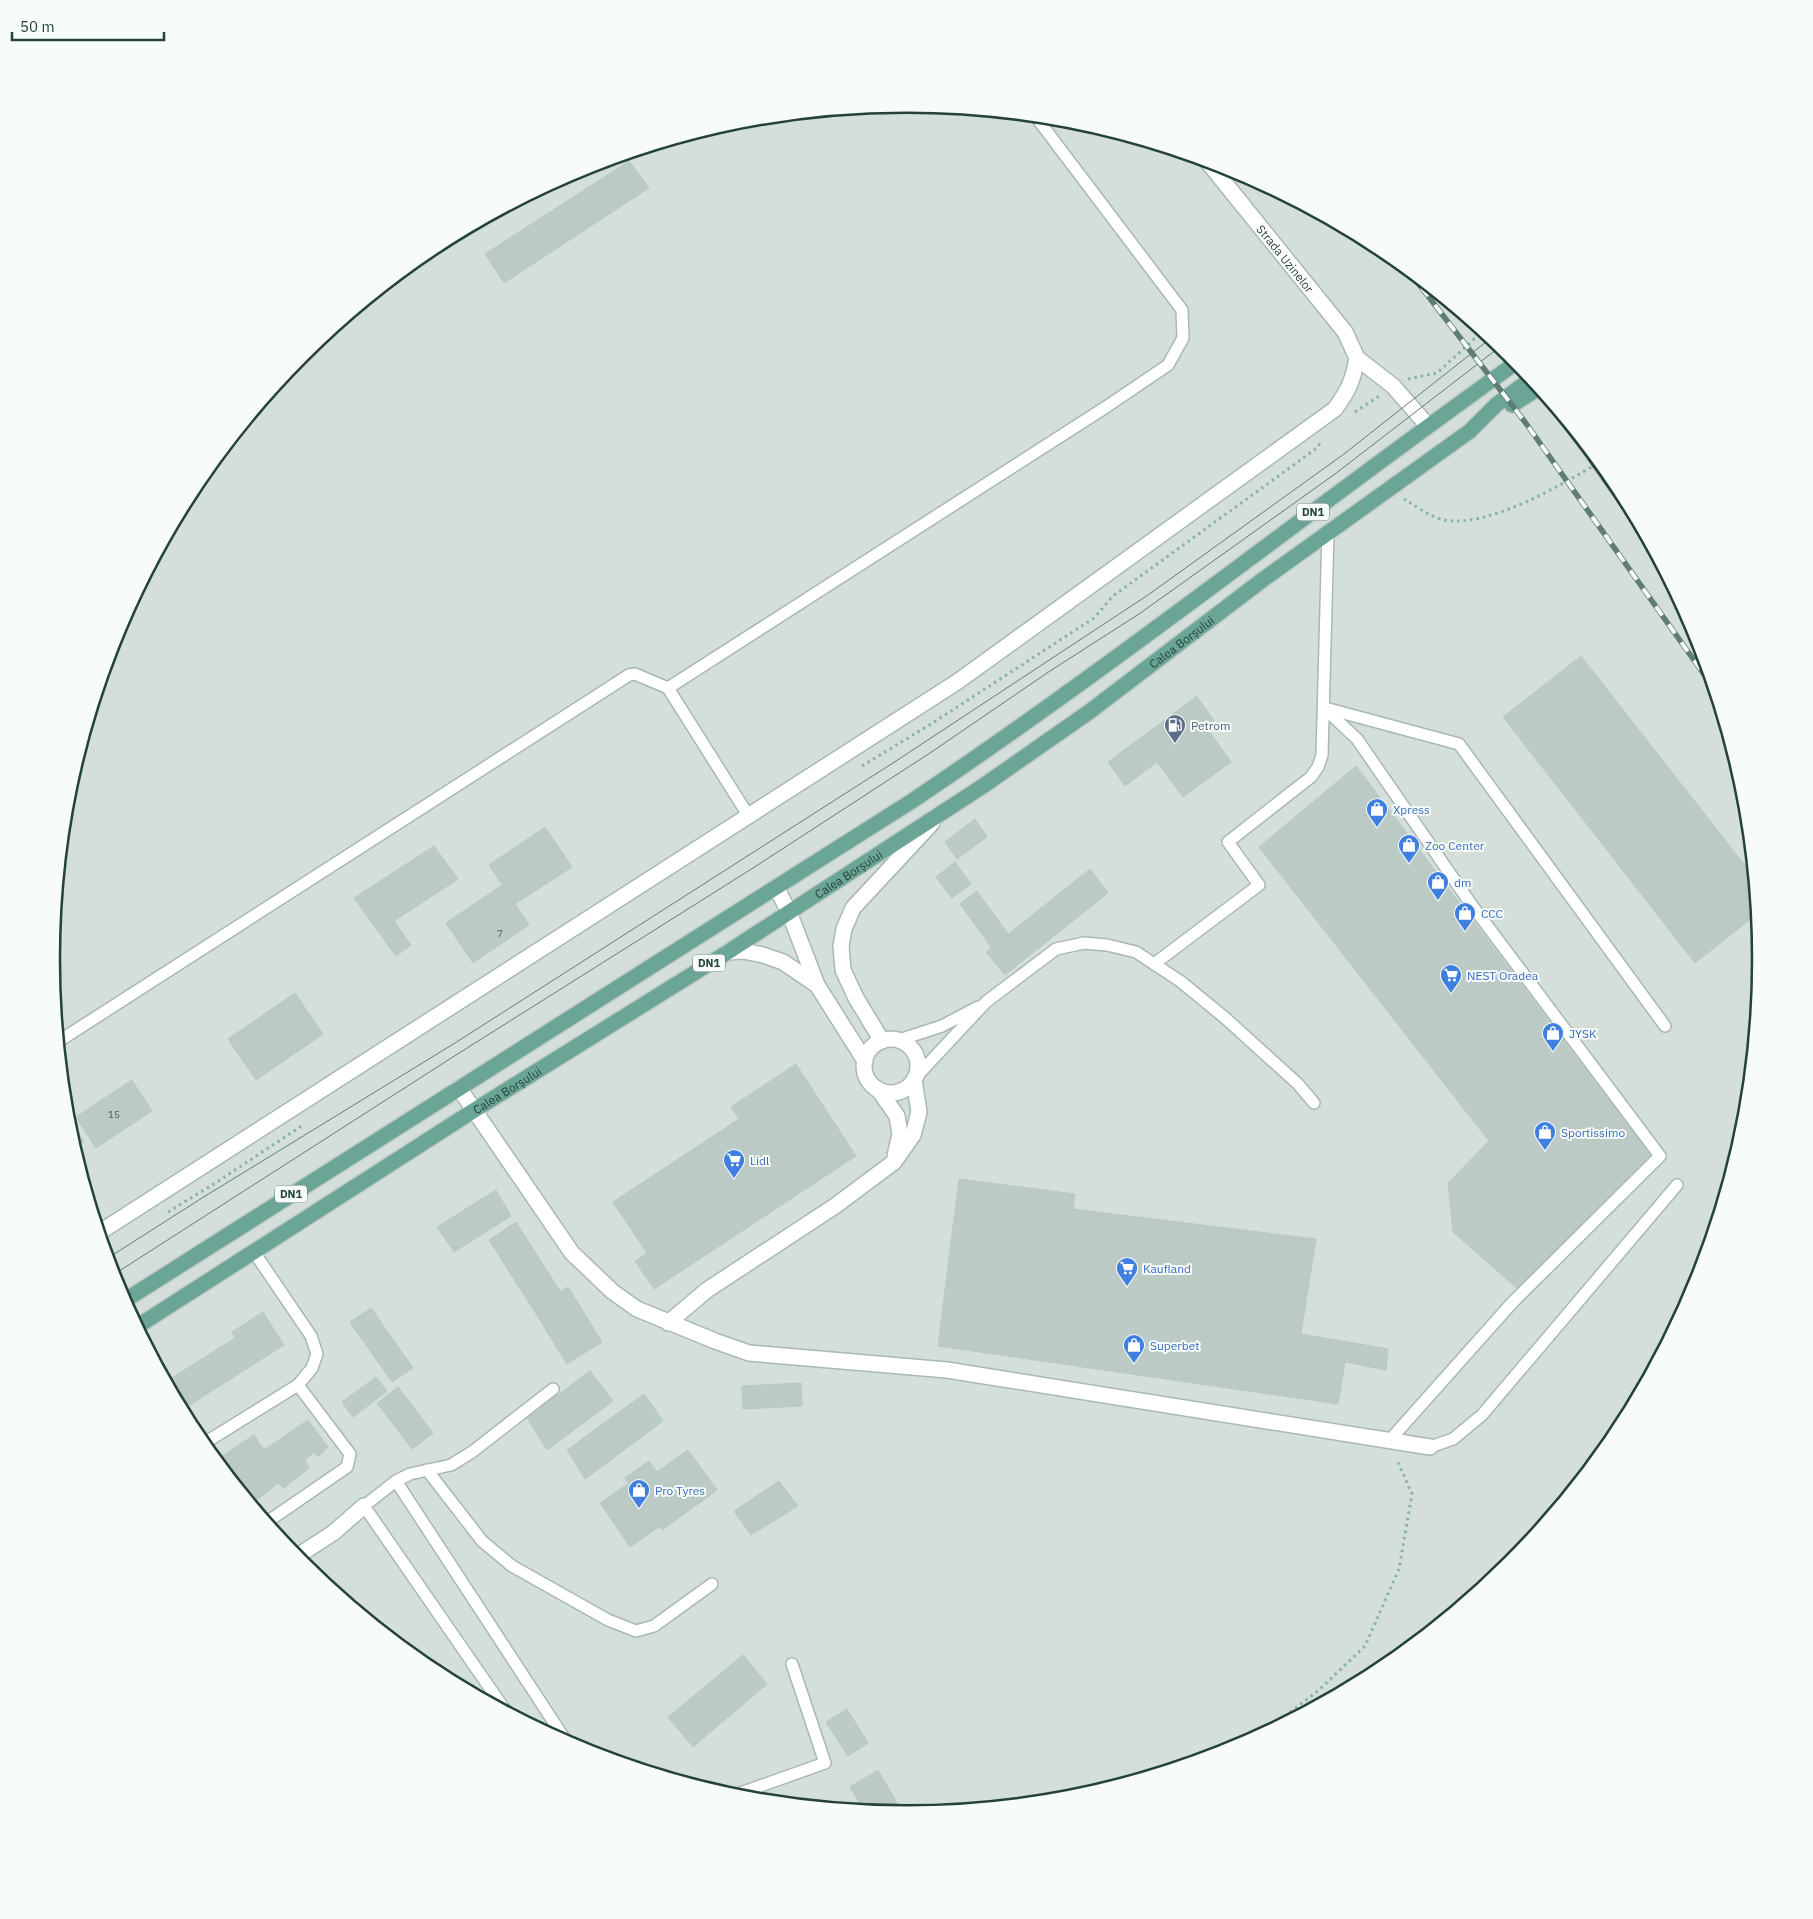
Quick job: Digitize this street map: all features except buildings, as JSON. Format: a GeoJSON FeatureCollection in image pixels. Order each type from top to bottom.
{"type":"FeatureCollection","features":[{"type":"Feature","properties":{"kind":"main road","name":"Calea Borșului"},"geometry":{"type":"LineString","coordinates":[[130,1297],[912,801],[973,760],[1162,624],[1510,367]]}},
{"type":"Feature","properties":{"kind":"main road","name":"Calea Borșului"},"geometry":{"type":"LineString","coordinates":[[142,1323],[473,1111],[728,952],[983,786],[1089,712],[1328,532],[1470,431],[1496,405],[1526,383]]}},
{"type":"Feature","properties":{"kind":"main road"},"geometry":{"type":"LineString","coordinates":[[1470,431],[1534,391]]}},
{"type":"Feature","properties":{"kind":"street","name":"Strada Uzinelor"},"geometry":{"type":"LineString","coordinates":[[1216,172],[1345,332],[1357,358]]}},
{"type":"Feature","properties":{"kind":"street"},"geometry":{"type":"LineString","coordinates":[[1357,358],[1393,386],[1428,426]]}},
{"type":"Feature","properties":{"kind":"street"},"geometry":{"type":"LineString","coordinates":[[104,1229],[957,682],[1335,409],[1354,380],[1357,358]]}},
{"type":"Feature","properties":{"kind":"street"},"geometry":{"type":"LineString","coordinates":[[882,1041],[856,998],[843,970],[841,946],[844,929],[853,908],[939,815]]}},
{"type":"Feature","properties":{"kind":"street"},"geometry":{"type":"LineString","coordinates":[[776,887],[789,912],[816,985],[865,1061],[867,1077],[897,1116],[900,1134],[894,1162]]}},
{"type":"Feature","properties":{"kind":"street"},"geometry":{"type":"LineString","coordinates":[[728,952],[743,951],[783,962],[816,985]]}},
{"type":"Feature","properties":{"kind":"street"},"geometry":{"type":"LineString","coordinates":[[668,1323],[707,1290],[834,1206],[894,1162],[913,1135],[919,1112],[915,1078],[918,1062],[913,1049],[899,1040],[890,1039],[874,1046],[868,1053],[865,1061]]}},
{"type":"Feature","properties":{"kind":"street"},"geometry":{"type":"LineString","coordinates":[[878,1089],[886,1092],[904,1090],[915,1078]]}},
{"type":"Feature","properties":{"kind":"street"},"geometry":{"type":"LineString","coordinates":[[459,1088],[572,1253],[613,1292],[637,1309],[668,1323],[749,1353],[947,1370],[1430,1447]]}},
{"type":"Feature","properties":{"kind":"street"},"geometry":{"type":"LineString","coordinates":[[303,1552],[332,1533],[364,1506]]}},
{"type":"Feature","properties":{"kind":"lane"},"geometry":{"type":"LineString","coordinates":[[668,688],[1106,407],[1168,365],[1183,338],[1182,310],[1041,124]]}},
{"type":"Feature","properties":{"kind":"lane"},"geometry":{"type":"LineString","coordinates":[[1154,964],[1260,885],[1228,842],[1311,778],[1318,767],[1322,755],[1324,708],[1328,532]]}},
{"type":"Feature","properties":{"kind":"lane"},"geometry":{"type":"LineString","coordinates":[[64,1038],[629,675],[635,674],[668,688],[748,815]]}},
{"type":"Feature","properties":{"kind":"lane"},"geometry":{"type":"LineString","coordinates":[[1324,708],[1459,744],[1665,1026]]}},
{"type":"Feature","properties":{"kind":"lane"},"geometry":{"type":"LineString","coordinates":[[1324,708],[1357,739],[1470,904],[1660,1156],[1511,1304],[1389,1441]]}},
{"type":"Feature","properties":{"kind":"lane"},"geometry":{"type":"LineString","coordinates":[[899,1040],[942,1026],[986,1002],[1056,949],[1084,943],[1107,945],[1136,952],[1180,981],[1224,1017],[1298,1084],[1314,1103]]}},
{"type":"Feature","properties":{"kind":"lane"},"geometry":{"type":"LineString","coordinates":[[915,1078],[986,1002]]}},
{"type":"Feature","properties":{"kind":"lane"},"geometry":{"type":"LineString","coordinates":[[1430,1447],[1453,1439],[1482,1416],[1676,1185]]}},
{"type":"Feature","properties":{"kind":"lane"},"geometry":{"type":"LineString","coordinates":[[210,1440],[298,1384],[312,1368],[317,1354],[311,1336],[254,1252]]}},
{"type":"Feature","properties":{"kind":"lane"},"geometry":{"type":"LineString","coordinates":[[271,1519],[347,1467],[349,1460],[350,1454],[298,1384]]}},
{"type":"Feature","properties":{"kind":"lane"},"geometry":{"type":"LineString","coordinates":[[499,1702],[364,1506],[396,1481],[410,1474],[451,1465],[472,1452],[554,1390]]}},
{"type":"Feature","properties":{"kind":"lane"},"geometry":{"type":"LineString","coordinates":[[427,1470],[482,1541],[504,1560],[615,1623],[636,1632],[654,1626],[712,1584]]}},
{"type":"Feature","properties":{"kind":"lane"},"geometry":{"type":"LineString","coordinates":[[396,1481],[560,1732]]}},
{"type":"Feature","properties":{"kind":"lane"},"geometry":{"type":"LineString","coordinates":[[746,1791],[825,1763],[792,1664]]}},
{"type":"Feature","properties":{"kind":"path"},"geometry":{"type":"LineString","coordinates":[[1393,386],[1411,377],[1437,373],[1478,335]]}},
{"type":"Feature","properties":{"kind":"path"},"geometry":{"type":"LineString","coordinates":[[1388,490],[1442,520],[1473,520],[1495,514],[1552,490],[1593,466]]}},
{"type":"Feature","properties":{"kind":"path"},"geometry":{"type":"LineString","coordinates":[[1282,1719],[1319,1690],[1365,1646],[1398,1569],[1412,1494],[1389,1441]]}},
{"type":"Feature","properties":{"kind":"shaded area"},"geometry":{"type":"Polygon","coordinates":[[[906,113],[962,115],[1017,120],[1072,129],[1126,142],[1179,158],[1230,177],[1281,200],[1330,226],[1422,288],[1465,323],[1543,401],[1578,444],[1640,536],[1666,585],[1689,636],[1708,687],[1724,740],[1737,794],[1746,849],[1751,904],[1753,960],[1746,1070],[1737,1125],[1724,1179],[1708,1232],[1689,1283],[1666,1334],[1640,1383],[1578,1475],[1543,1518],[1465,1596],[1422,1631],[1330,1693],[1281,1719],[1230,1742],[1179,1761],[1126,1777],[1072,1790],[1017,1799],[962,1804],[906,1806],[796,1799],[741,1790],[687,1777],[634,1761],[583,1742],[532,1719],[483,1693],[391,1631],[348,1596],[270,1518],[235,1475],[173,1383],[147,1334],[124,1283],[105,1232],[89,1179],[76,1125],[67,1070],[60,960],[62,904],[67,849],[76,794],[89,740],[105,687],[124,636],[147,585],[173,536],[235,444],[270,401],[348,323],[391,288],[483,226],[532,200],[583,177],[634,158],[687,142],[741,129],[796,120],[851,115],[906,113]]]}},
{"type":"Feature","properties":{"kind":"tram line"},"geometry":{"type":"LineString","coordinates":[[113,1255],[455,1043],[896,761],[1148,595],[1344,454],[1485,342]]}},
{"type":"Feature","properties":{"kind":"tram line"},"geometry":{"type":"LineString","coordinates":[[119,1271],[456,1055],[753,868],[1139,614],[1335,474],[1494,351]]}},
{"type":"Feature","properties":{"kind":"railway"},"geometry":{"type":"LineString","coordinates":[[1422,288],[1525,422],[1702,672]]}},
{"type":"Feature","properties":{"kind":"place","name":"Petrom"},"geometry":{"type":"Point","coordinates":[1175,744]}},
{"type":"Feature","properties":{"kind":"place","name":"Xpress"},"geometry":{"type":"Point","coordinates":[1377,828]}},
{"type":"Feature","properties":{"kind":"place","name":"Zoo Center"},"geometry":{"type":"Point","coordinates":[1409,864]}},
{"type":"Feature","properties":{"kind":"place","name":"dm"},"geometry":{"type":"Point","coordinates":[1438,901]}},
{"type":"Feature","properties":{"kind":"place","name":"CCC"},"geometry":{"type":"Point","coordinates":[1465,932]}},
{"type":"Feature","properties":{"kind":"place","name":"NEST Oradea"},"geometry":{"type":"Point","coordinates":[1451,994]}},
{"type":"Feature","properties":{"kind":"place","name":"JYSK"},"geometry":{"type":"Point","coordinates":[1553,1052]}},
{"type":"Feature","properties":{"kind":"place","name":"Sportissimo"},"geometry":{"type":"Point","coordinates":[1545,1151]}},
{"type":"Feature","properties":{"kind":"place","name":"Lidl"},"geometry":{"type":"Point","coordinates":[734,1179]}},
{"type":"Feature","properties":{"kind":"place","name":"Kaufland"},"geometry":{"type":"Point","coordinates":[1127,1287]}},
{"type":"Feature","properties":{"kind":"place","name":"Superbet"},"geometry":{"type":"Point","coordinates":[1134,1364]}},
{"type":"Feature","properties":{"kind":"place","name":"Pro Tyres"},"geometry":{"type":"Point","coordinates":[639,1509]}}]}
